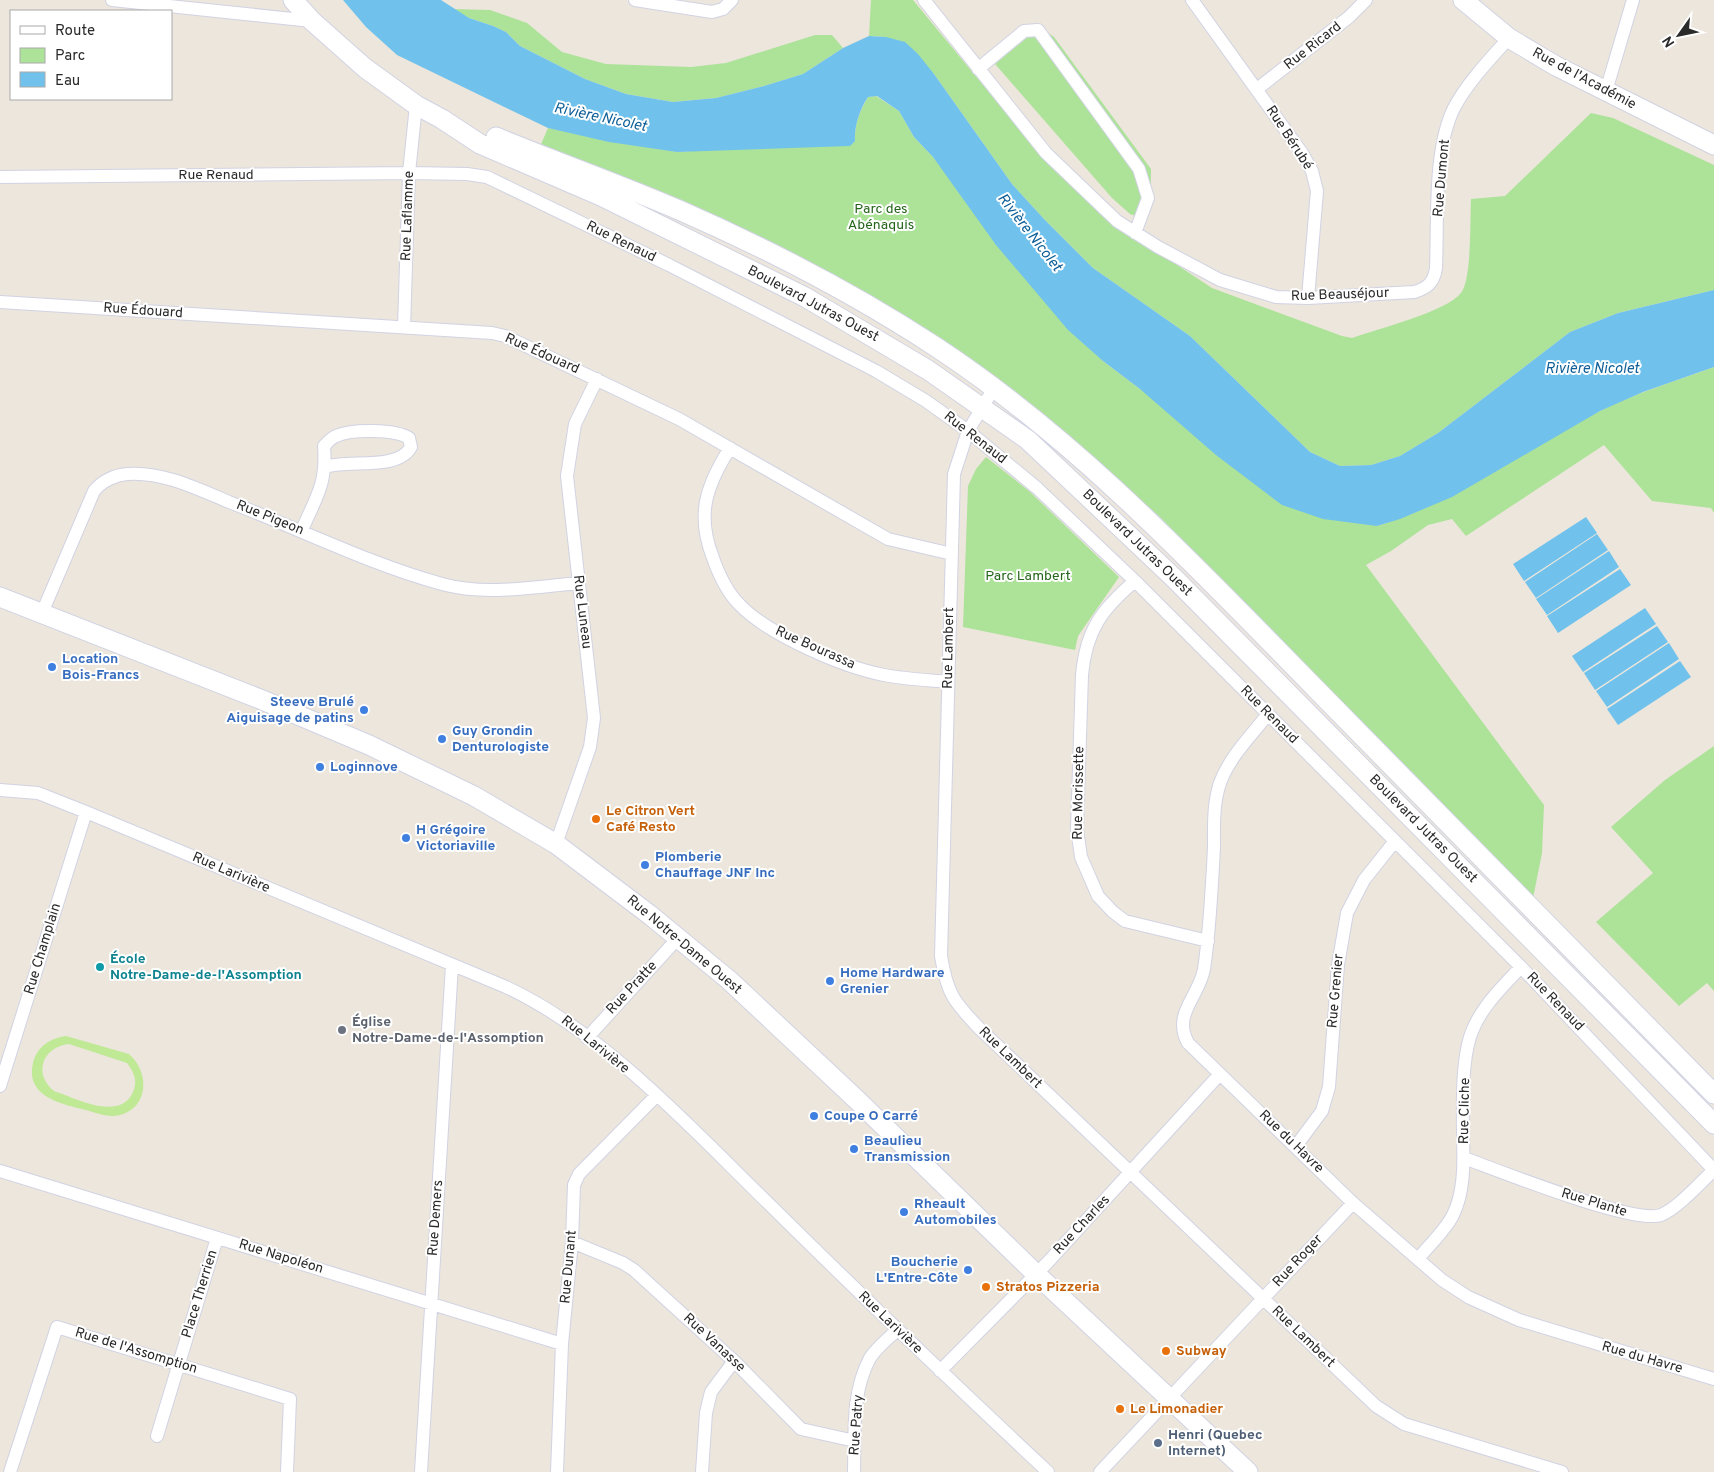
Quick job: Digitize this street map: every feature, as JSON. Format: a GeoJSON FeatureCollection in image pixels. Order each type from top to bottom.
{"type":"FeatureCollection","features":[{"type":"Feature","properties":{"kind":"main road","name":"Boulevard Jutras Ouest"},"geometry":{"type":"LineString","coordinates":[[293,0],[312,21],[365,68],[416,105],[442,119],[480,144],[600,196],[805,297],[875,337],[982,406],[1028,440],[1153,557],[1714,1124]]}},
{"type":"Feature","properties":{"kind":"main road","name":"Rue de l'Académie"},"geometry":{"type":"LineString","coordinates":[[1463,0],[1509,38],[1606,91],[1714,145]]}},
{"type":"Feature","properties":{"kind":"main road","name":"Boulevard Jutras Ouest"},"geometry":{"type":"LineString","coordinates":[[442,119],[490,135],[678,210],[761,249],[822,279],[884,314],[939,349],[994,388],[1080,459],[1184,555],[1714,1094]]}},
{"type":"Feature","properties":{"kind":"main road","name":"Rue Notre-Dame Ouest"},"geometry":{"type":"LineString","coordinates":[[0,597],[357,740],[459,788],[556,844],[729,980],[858,1100],[1036,1274],[1248,1472]]}},
{"type":"Feature","properties":{"kind":"street"},"geometry":{"type":"LineString","coordinates":[[112,0],[312,21]]}},
{"type":"Feature","properties":{"kind":"street"},"geometry":{"type":"LineString","coordinates":[[634,0],[712,12],[723,9],[731,2]]}},
{"type":"Feature","properties":{"kind":"street","name":"Rue Beauséjour"},"geometry":{"type":"LineString","coordinates":[[924,0],[1046,153],[1097,204],[1135,233],[1220,280],[1276,297],[1308,298],[1414,292],[1425,288],[1435,277]]}},
{"type":"Feature","properties":{"kind":"street","name":"Rue Bérubé"},"geometry":{"type":"LineString","coordinates":[[1192,0],[1257,89],[1312,171],[1317,191],[1308,298]]}},
{"type":"Feature","properties":{"kind":"street","name":"Rue Ricard"},"geometry":{"type":"LineString","coordinates":[[1257,89],[1349,17],[1366,0]]}},
{"type":"Feature","properties":{"kind":"street"},"geometry":{"type":"LineString","coordinates":[[1606,91],[1633,0]]}},
{"type":"Feature","properties":{"kind":"street"},"geometry":{"type":"LineString","coordinates":[[978,69],[1024,31],[1038,30],[1139,169],[1148,198],[1135,233]]}},
{"type":"Feature","properties":{"kind":"street","name":"Rue Dumont"},"geometry":{"type":"LineString","coordinates":[[1435,277],[1440,164],[1448,122],[1466,91],[1509,38]]}},
{"type":"Feature","properties":{"kind":"street","name":"Rue Laflamme"},"geometry":{"type":"LineString","coordinates":[[404,327],[409,173],[416,105]]}},
{"type":"Feature","properties":{"kind":"street","name":"Rue Renaud"},"geometry":{"type":"LineString","coordinates":[[0,177],[467,174],[502,183],[876,371],[968,431],[1037,488],[1135,581],[1521,967],[1714,1170]]}},
{"type":"Feature","properties":{"kind":"street","name":"Rue Édouard"},"geometry":{"type":"LineString","coordinates":[[0,302],[404,327],[492,333],[506,336],[679,419],[888,539],[952,554]]}},
{"type":"Feature","properties":{"kind":"street","name":"Rue Luneau"},"geometry":{"type":"LineString","coordinates":[[556,844],[590,748],[594,718],[567,476],[568,458],[575,424],[597,379]]}},
{"type":"Feature","properties":{"kind":"street","name":"Rue Lambert"},"geometry":{"type":"LineString","coordinates":[[994,388],[968,431],[954,474],[942,956],[947,988],[952,998],[976,1025],[1264,1298],[1365,1397],[1389,1416],[1404,1424],[1562,1472]]}},
{"type":"Feature","properties":{"kind":"street"},"geometry":{"type":"LineString","coordinates":[[302,530],[322,487],[325,466],[324,446],[336,436],[400,432],[409,438],[411,447],[407,454],[398,460],[338,463],[325,466]]}},
{"type":"Feature","properties":{"kind":"street","name":"Rue Bourassa"},"geometry":{"type":"LineString","coordinates":[[730,448],[714,473],[706,497],[704,527],[720,578],[739,605],[778,633],[848,665],[884,675],[948,682]]}},
{"type":"Feature","properties":{"kind":"street","name":"Rue Pigeon"},"geometry":{"type":"LineString","coordinates":[[42,613],[94,491],[98,486],[115,477],[128,474],[169,479],[302,530],[381,564],[442,584],[474,589],[511,589],[578,583]]}},
{"type":"Feature","properties":{"kind":"street","name":"Rue Morissette"},"geometry":{"type":"LineString","coordinates":[[1135,581],[1102,612],[1093,628],[1086,647],[1082,674],[1078,843],[1098,896],[1113,912],[1136,925],[1208,941]]}},
{"type":"Feature","properties":{"kind":"street","name":"Rue du Havre"},"geometry":{"type":"LineString","coordinates":[[1268,714],[1229,762],[1217,793],[1213,820],[1208,941],[1202,977],[1183,1016],[1183,1033],[1188,1043],[1353,1203],[1442,1280],[1468,1297],[1519,1320],[1714,1379]]}},
{"type":"Feature","properties":{"kind":"street","name":"Rue Larivière"},"geometry":{"type":"LineString","coordinates":[[0,790],[38,793],[86,812],[528,997],[555,1013],[657,1095],[897,1330],[1048,1472]]}},
{"type":"Feature","properties":{"kind":"street","name":"Rue Champlain"},"geometry":{"type":"LineString","coordinates":[[0,1086],[86,812]]}},
{"type":"Feature","properties":{"kind":"street","name":"Rue Grenier"},"geometry":{"type":"LineString","coordinates":[[1296,1146],[1322,1111],[1330,1087],[1338,965],[1347,913],[1364,880],[1394,841]]}},
{"type":"Feature","properties":{"kind":"street","name":"Rue Pratte"},"geometry":{"type":"LineString","coordinates":[[587,1038],[678,938]]}},
{"type":"Feature","properties":{"kind":"street","name":"Rue Demers"},"geometry":{"type":"LineString","coordinates":[[422,1472],[452,965]]}},
{"type":"Feature","properties":{"kind":"street","name":"Rue Cliche"},"geometry":{"type":"LineString","coordinates":[[1418,1260],[1453,1215],[1459,1195],[1464,1158],[1463,1117],[1470,1038],[1487,1005],[1521,967]]}},
{"type":"Feature","properties":{"kind":"street","name":"Rue Charles"},"geometry":{"type":"LineString","coordinates":[[940,1371],[1036,1274],[1131,1173],[1220,1074]]}},
{"type":"Feature","properties":{"kind":"street","name":"Rue Dunant"},"geometry":{"type":"LineString","coordinates":[[557,1472],[562,1344],[572,1242],[574,1185],[579,1174],[657,1095]]}},
{"type":"Feature","properties":{"kind":"street","name":"Rue Plante"},"geometry":{"type":"LineString","coordinates":[[1464,1158],[1550,1190],[1641,1216],[1660,1215],[1672,1208],[1714,1170]]}},
{"type":"Feature","properties":{"kind":"street","name":"Rue Napoléon"},"geometry":{"type":"LineString","coordinates":[[0,1171],[562,1344]]}},
{"type":"Feature","properties":{"kind":"street","name":"Rue Roger"},"geometry":{"type":"LineString","coordinates":[[1100,1472],[1353,1203]]}},
{"type":"Feature","properties":{"kind":"street","name":"Place Therrien"},"geometry":{"type":"LineString","coordinates":[[157,1436],[217,1238]]}},
{"type":"Feature","properties":{"kind":"street","name":"Rue Vanasse"},"geometry":{"type":"LineString","coordinates":[[572,1242],[623,1263],[634,1270],[734,1361],[801,1429],[855,1441]]}},
{"type":"Feature","properties":{"kind":"street","name":"Rue de l'Assomption"},"geometry":{"type":"LineString","coordinates":[[10,1472],[56,1327],[290,1398],[287,1472]]}},
{"type":"Feature","properties":{"kind":"street","name":"Rue Patry"},"geometry":{"type":"LineString","coordinates":[[854,1472],[855,1408],[860,1384],[870,1358],[897,1330]]}},
{"type":"Feature","properties":{"kind":"street"},"geometry":{"type":"LineString","coordinates":[[702,1472],[706,1413],[711,1392],[734,1361]]}},
{"type":"Feature","properties":{"kind":"green space"},"geometry":{"type":"Polygon","coordinates":[[[871,0],[913,0],[1043,158],[1100,214],[1212,288],[1342,336],[1352,338],[1427,313],[1453,300],[1461,293],[1465,286],[1469,262],[1471,199],[1505,196],[1591,113],[1613,118],[1714,165],[1714,290],[1618,313],[1570,332],[1438,433],[1400,456],[1371,465],[1340,466],[1310,452],[1190,336],[1093,268],[1012,184],[934,74],[886,37],[869,36],[871,0]]]}},
{"type":"Feature","properties":{"kind":"green space"},"geometry":{"type":"Polygon","coordinates":[[[451,9],[490,10],[527,23],[562,52],[606,64],[691,67],[726,63],[815,35],[832,35],[843,48],[803,74],[716,98],[673,102],[626,94],[585,79],[520,46],[506,32],[451,9]]]}},
{"type":"Feature","properties":{"kind":"green space"},"geometry":{"type":"Polygon","coordinates":[[[1044,30],[1054,37],[1151,169],[1149,202],[1141,218],[1130,214],[1112,198],[995,64],[1035,31],[1044,30]]]}},
{"type":"Feature","properties":{"kind":"green space","name":"Parc des Abénaquis"},"geometry":{"type":"Polygon","coordinates":[[[876,96],[899,111],[914,137],[933,157],[1103,361],[1140,389],[1377,526],[1436,503],[1464,489],[1600,411],[1642,393],[1714,367],[1714,513],[1711,508],[1652,501],[1604,445],[1466,536],[1452,519],[1428,525],[1391,551],[1366,565],[1544,805],[1542,853],[1533,898],[1159,516],[1003,385],[902,317],[539,149],[548,128],[677,152],[855,141],[858,118],[862,107],[868,97],[876,96]]]}},
{"type":"Feature","properties":{"kind":"green space","name":"Parc Lambert"},"geometry":{"type":"Polygon","coordinates":[[[986,457],[1029,491],[1119,577],[1078,636],[1075,650],[963,627],[968,486],[976,469],[986,457]]]}},
{"type":"Feature","properties":{"kind":"green space"},"geometry":{"type":"Polygon","coordinates":[[[1714,746],[1714,991],[1707,983],[1679,1006],[1596,922],[1653,873],[1611,827],[1665,780],[1714,746]]]}},
{"type":"Feature","properties":{"kind":"green space"},"geometry":{"type":"Polygon","coordinates":[[[66,1036],[129,1054],[136,1061],[143,1079],[141,1097],[137,1104],[130,1111],[120,1115],[107,1116],[66,1105],[40,1091],[32,1075],[35,1057],[45,1044],[66,1036]],[[69,1044],[52,1050],[47,1056],[42,1069],[44,1077],[54,1091],[85,1102],[108,1107],[127,1101],[133,1092],[134,1077],[127,1063],[69,1044]]]}},
{"type":"Feature","properties":{"kind":"water","name":"Rivière Nicolet"},"geometry":{"type":"Polygon","coordinates":[[[343,0],[441,0],[469,18],[506,32],[520,46],[585,79],[626,94],[673,102],[716,98],[803,74],[843,48],[869,36],[886,37],[905,42],[918,54],[934,74],[1012,184],[1093,268],[1190,336],[1310,452],[1340,466],[1371,465],[1400,456],[1438,433],[1570,332],[1618,313],[1714,290],[1714,367],[1643,392],[1600,411],[1452,497],[1400,519],[1377,526],[1323,519],[1282,505],[1216,455],[1068,330],[996,245],[933,157],[914,137],[899,111],[877,96],[868,97],[865,102],[860,112],[855,141],[850,146],[677,152],[609,142],[548,128],[397,55],[366,27],[343,0]]]}},
{"type":"Feature","properties":{"kind":"water"},"geometry":{"type":"Polygon","coordinates":[[[1586,517],[1597,533],[1524,581],[1513,564],[1586,517]]]}},
{"type":"Feature","properties":{"kind":"water"},"geometry":{"type":"Polygon","coordinates":[[[1597,534],[1608,550],[1536,598],[1525,582],[1597,534]]]}},
{"type":"Feature","properties":{"kind":"water"},"geometry":{"type":"Polygon","coordinates":[[[1609,551],[1619,567],[1547,615],[1536,599],[1609,551]]]}},
{"type":"Feature","properties":{"kind":"water"},"geometry":{"type":"Polygon","coordinates":[[[1620,569],[1631,585],[1558,633],[1547,616],[1620,569]]]}},
{"type":"Feature","properties":{"kind":"water"},"geometry":{"type":"Polygon","coordinates":[[[1645,608],[1656,624],[1583,672],[1572,656],[1645,608]]]}},
{"type":"Feature","properties":{"kind":"water"},"geometry":{"type":"Polygon","coordinates":[[[1657,626],[1668,642],[1595,690],[1584,673],[1657,626]]]}},
{"type":"Feature","properties":{"kind":"water"},"geometry":{"type":"Polygon","coordinates":[[[1669,643],[1679,659],[1607,707],[1596,691],[1669,643]]]}},
{"type":"Feature","properties":{"kind":"water"},"geometry":{"type":"Polygon","coordinates":[[[1680,661],[1691,677],[1618,725],[1607,709],[1680,661]]]}},
{"type":"Feature","properties":{"kind":"place","name":"Location Bois-Francs"},"geometry":{"type":"Point","coordinates":[52,667]}},
{"type":"Feature","properties":{"kind":"place","name":"Steeve Brulé Aiguisage de patins"},"geometry":{"type":"Point","coordinates":[364,710]}},
{"type":"Feature","properties":{"kind":"place","name":"Guy Grondin Denturologiste"},"geometry":{"type":"Point","coordinates":[442,739]}},
{"type":"Feature","properties":{"kind":"place","name":"Loginnove"},"geometry":{"type":"Point","coordinates":[320,767]}},
{"type":"Feature","properties":{"kind":"place","name":"Le Citron Vert Café Resto"},"geometry":{"type":"Point","coordinates":[596,819]}},
{"type":"Feature","properties":{"kind":"place","name":"H Grégoire Victoriaville"},"geometry":{"type":"Point","coordinates":[406,838]}},
{"type":"Feature","properties":{"kind":"place","name":"Plomberie Chauffage JNF Inc"},"geometry":{"type":"Point","coordinates":[645,865]}},
{"type":"Feature","properties":{"kind":"place","name":"École Notre-Dame-de-l'Assomption"},"geometry":{"type":"Point","coordinates":[100,967]}},
{"type":"Feature","properties":{"kind":"place","name":"Home Hardware Grenier"},"geometry":{"type":"Point","coordinates":[830,981]}},
{"type":"Feature","properties":{"kind":"place","name":"Église Notre-Dame-de-l'Assomption"},"geometry":{"type":"Point","coordinates":[342,1030]}},
{"type":"Feature","properties":{"kind":"place","name":"Coupe O Carré"},"geometry":{"type":"Point","coordinates":[814,1116]}},
{"type":"Feature","properties":{"kind":"place","name":"Beaulieu Transmission"},"geometry":{"type":"Point","coordinates":[854,1149]}},
{"type":"Feature","properties":{"kind":"place","name":"Rheault Automobiles"},"geometry":{"type":"Point","coordinates":[904,1212]}},
{"type":"Feature","properties":{"kind":"place","name":"Boucherie L'Entre-Côte"},"geometry":{"type":"Point","coordinates":[968,1270]}},
{"type":"Feature","properties":{"kind":"place","name":"Stratos Pizzeria"},"geometry":{"type":"Point","coordinates":[986,1287]}},
{"type":"Feature","properties":{"kind":"place","name":"Subway"},"geometry":{"type":"Point","coordinates":[1166,1351]}},
{"type":"Feature","properties":{"kind":"place","name":"Le Limonadier"},"geometry":{"type":"Point","coordinates":[1120,1409]}},
{"type":"Feature","properties":{"kind":"place","name":"Henri (Quebec Internet)"},"geometry":{"type":"Point","coordinates":[1158,1443]}}]}
